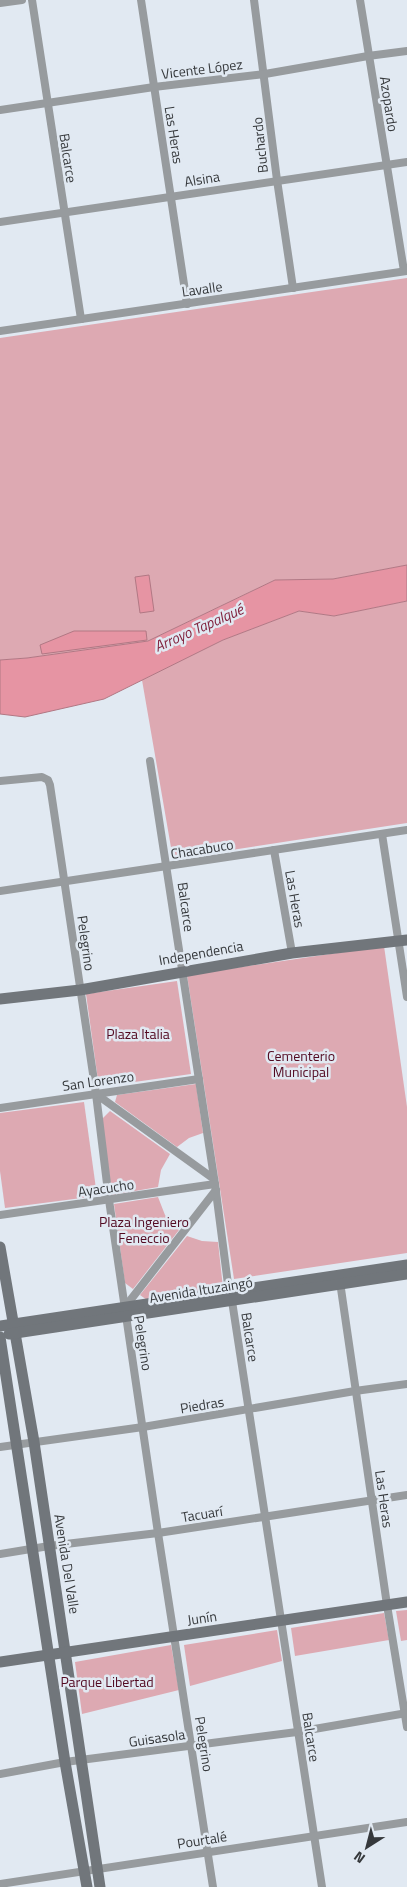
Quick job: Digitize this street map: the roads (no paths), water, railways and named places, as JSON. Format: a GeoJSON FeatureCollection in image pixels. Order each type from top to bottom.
{"type":"FeatureCollection","features":[{"type":"Feature","properties":{"kind":"main road","name":"Independencia"},"geometry":{"type":"LineString","coordinates":[[0,999],[80,990],[292,953],[403,940]]}},
{"type":"Feature","properties":{"kind":"main road","name":"Avenida Del Valle"},"geometry":{"type":"LineString","coordinates":[[0,1247],[34,1442],[100,1887]]}},
{"type":"Feature","properties":{"kind":"main road","name":"Avenida Ituzaingó"},"geometry":{"type":"LineString","coordinates":[[340,1280],[407,1265]]}},
{"type":"Feature","properties":{"kind":"main road","name":"Avenida Ituzaingó"},"geometry":{"type":"LineString","coordinates":[[0,1336],[14,1329],[230,1296],[340,1280],[407,1274]]}},
{"type":"Feature","properties":{"kind":"main road","name":"Avenida Ituzaingó"},"geometry":{"type":"LineString","coordinates":[[0,1326],[14,1329]]}},
{"type":"Feature","properties":{"kind":"main road"},"geometry":{"type":"LineString","coordinates":[[0,1336],[65,1762],[87,1887]]}},
{"type":"Feature","properties":{"kind":"main road","name":"Junín"},"geometry":{"type":"LineString","coordinates":[[0,1662],[282,1622],[407,1602]]}},
{"type":"Feature","properties":{"kind":"street"},"geometry":{"type":"LineString","coordinates":[[0,4],[22,0]]}},
{"type":"Feature","properties":{"kind":"street","name":"Balcarce"},"geometry":{"type":"LineString","coordinates":[[32,0],[81,319]]}},
{"type":"Feature","properties":{"kind":"street","name":"Las Heras"},"geometry":{"type":"LineString","coordinates":[[141,0],[187,304]]}},
{"type":"Feature","properties":{"kind":"street","name":"Buchardo"},"geometry":{"type":"LineString","coordinates":[[254,0],[293,288]]}},
{"type":"Feature","properties":{"kind":"street","name":"Azopardo"},"geometry":{"type":"LineString","coordinates":[[360,0],[405,271]]}},
{"type":"Feature","properties":{"kind":"street","name":"Vicente López"},"geometry":{"type":"LineString","coordinates":[[0,110],[154,87],[265,74],[407,51]]}},
{"type":"Feature","properties":{"kind":"street","name":"Alsina"},"geometry":{"type":"LineString","coordinates":[[0,222],[407,162]]}},
{"type":"Feature","properties":{"kind":"street","name":"Lavalle"},"geometry":{"type":"LineString","coordinates":[[0,331],[405,271]]}},
{"type":"Feature","properties":{"kind":"street","name":"Balcarce"},"geometry":{"type":"LineString","coordinates":[[150,761],[168,867],[230,1296],[322,1887]]}},
{"type":"Feature","properties":{"kind":"street","name":"Pelegrino"},"geometry":{"type":"LineString","coordinates":[[0,781],[42,777],[48,780],[50,785],[96,1094],[125,1312],[213,1887]]}},
{"type":"Feature","properties":{"kind":"street","name":"Chacabuco"},"geometry":{"type":"LineString","coordinates":[[0,891],[407,830]]}},
{"type":"Feature","properties":{"kind":"street"},"geometry":{"type":"LineString","coordinates":[[382,834],[403,940],[407,997]]}},
{"type":"Feature","properties":{"kind":"street","name":"Las Heras"},"geometry":{"type":"LineString","coordinates":[[274,850],[292,953]]}},
{"type":"Feature","properties":{"kind":"street","name":"San Lorenzo"},"geometry":{"type":"LineString","coordinates":[[0,1108],[200,1079]]}},
{"type":"Feature","properties":{"kind":"street"},"geometry":{"type":"LineString","coordinates":[[96,1094],[215,1185],[125,1312]]}},
{"type":"Feature","properties":{"kind":"street","name":"Ayacucho"},"geometry":{"type":"LineString","coordinates":[[0,1215],[215,1185]]}},
{"type":"Feature","properties":{"kind":"street","name":"Las Heras"},"geometry":{"type":"LineString","coordinates":[[340,1280],[387,1605],[407,1727]]}},
{"type":"Feature","properties":{"kind":"street","name":"Piedras"},"geometry":{"type":"LineString","coordinates":[[0,1447],[144,1427],[407,1384]]}},
{"type":"Feature","properties":{"kind":"street","name":"Tacuarí"},"geometry":{"type":"LineString","coordinates":[[0,1554],[158,1533],[407,1495]]}},
{"type":"Feature","properties":{"kind":"street","name":"Guisasola"},"geometry":{"type":"LineString","coordinates":[[0,1774],[65,1762],[297,1732],[406,1713]]}},
{"type":"Feature","properties":{"kind":"street","name":"Pourtalé"},"geometry":{"type":"LineString","coordinates":[[0,1884],[407,1822]]}},
{"type":"Feature","properties":{"kind":"water","name":"Arroyo Tapalqué"},"geometry":{"type":"Polygon","coordinates":[[[407,565],[407,601],[334,616],[299,611],[223,640],[104,699],[25,717],[0,714],[0,660],[148,641],[275,580],[333,579],[407,565]]]}},
{"type":"Feature","properties":{"kind":"water"},"geometry":{"type":"Polygon","coordinates":[[[149,575],[154,611],[140,613],[135,577],[149,575]]]}},
{"type":"Feature","properties":{"kind":"water"},"geometry":{"type":"Polygon","coordinates":[[[74,631],[146,631],[147,640],[42,654],[40,645],[74,631]]]}},
{"type":"Feature","properties":{"kind":"park label","name":"Plaza Italia"},"geometry":{"type":"Point","coordinates":[138,1034]}},
{"type":"Feature","properties":{"kind":"park label","name":"Cementerio Municipal"},"geometry":{"type":"Point","coordinates":[301,1064]}},
{"type":"Feature","properties":{"kind":"park label","name":"Plaza Ingeniero Feneccio"},"geometry":{"type":"Point","coordinates":[144,1230]}},
{"type":"Feature","properties":{"kind":"park label","name":"Parque Libertad"},"geometry":{"type":"Point","coordinates":[107,1682]}}]}
